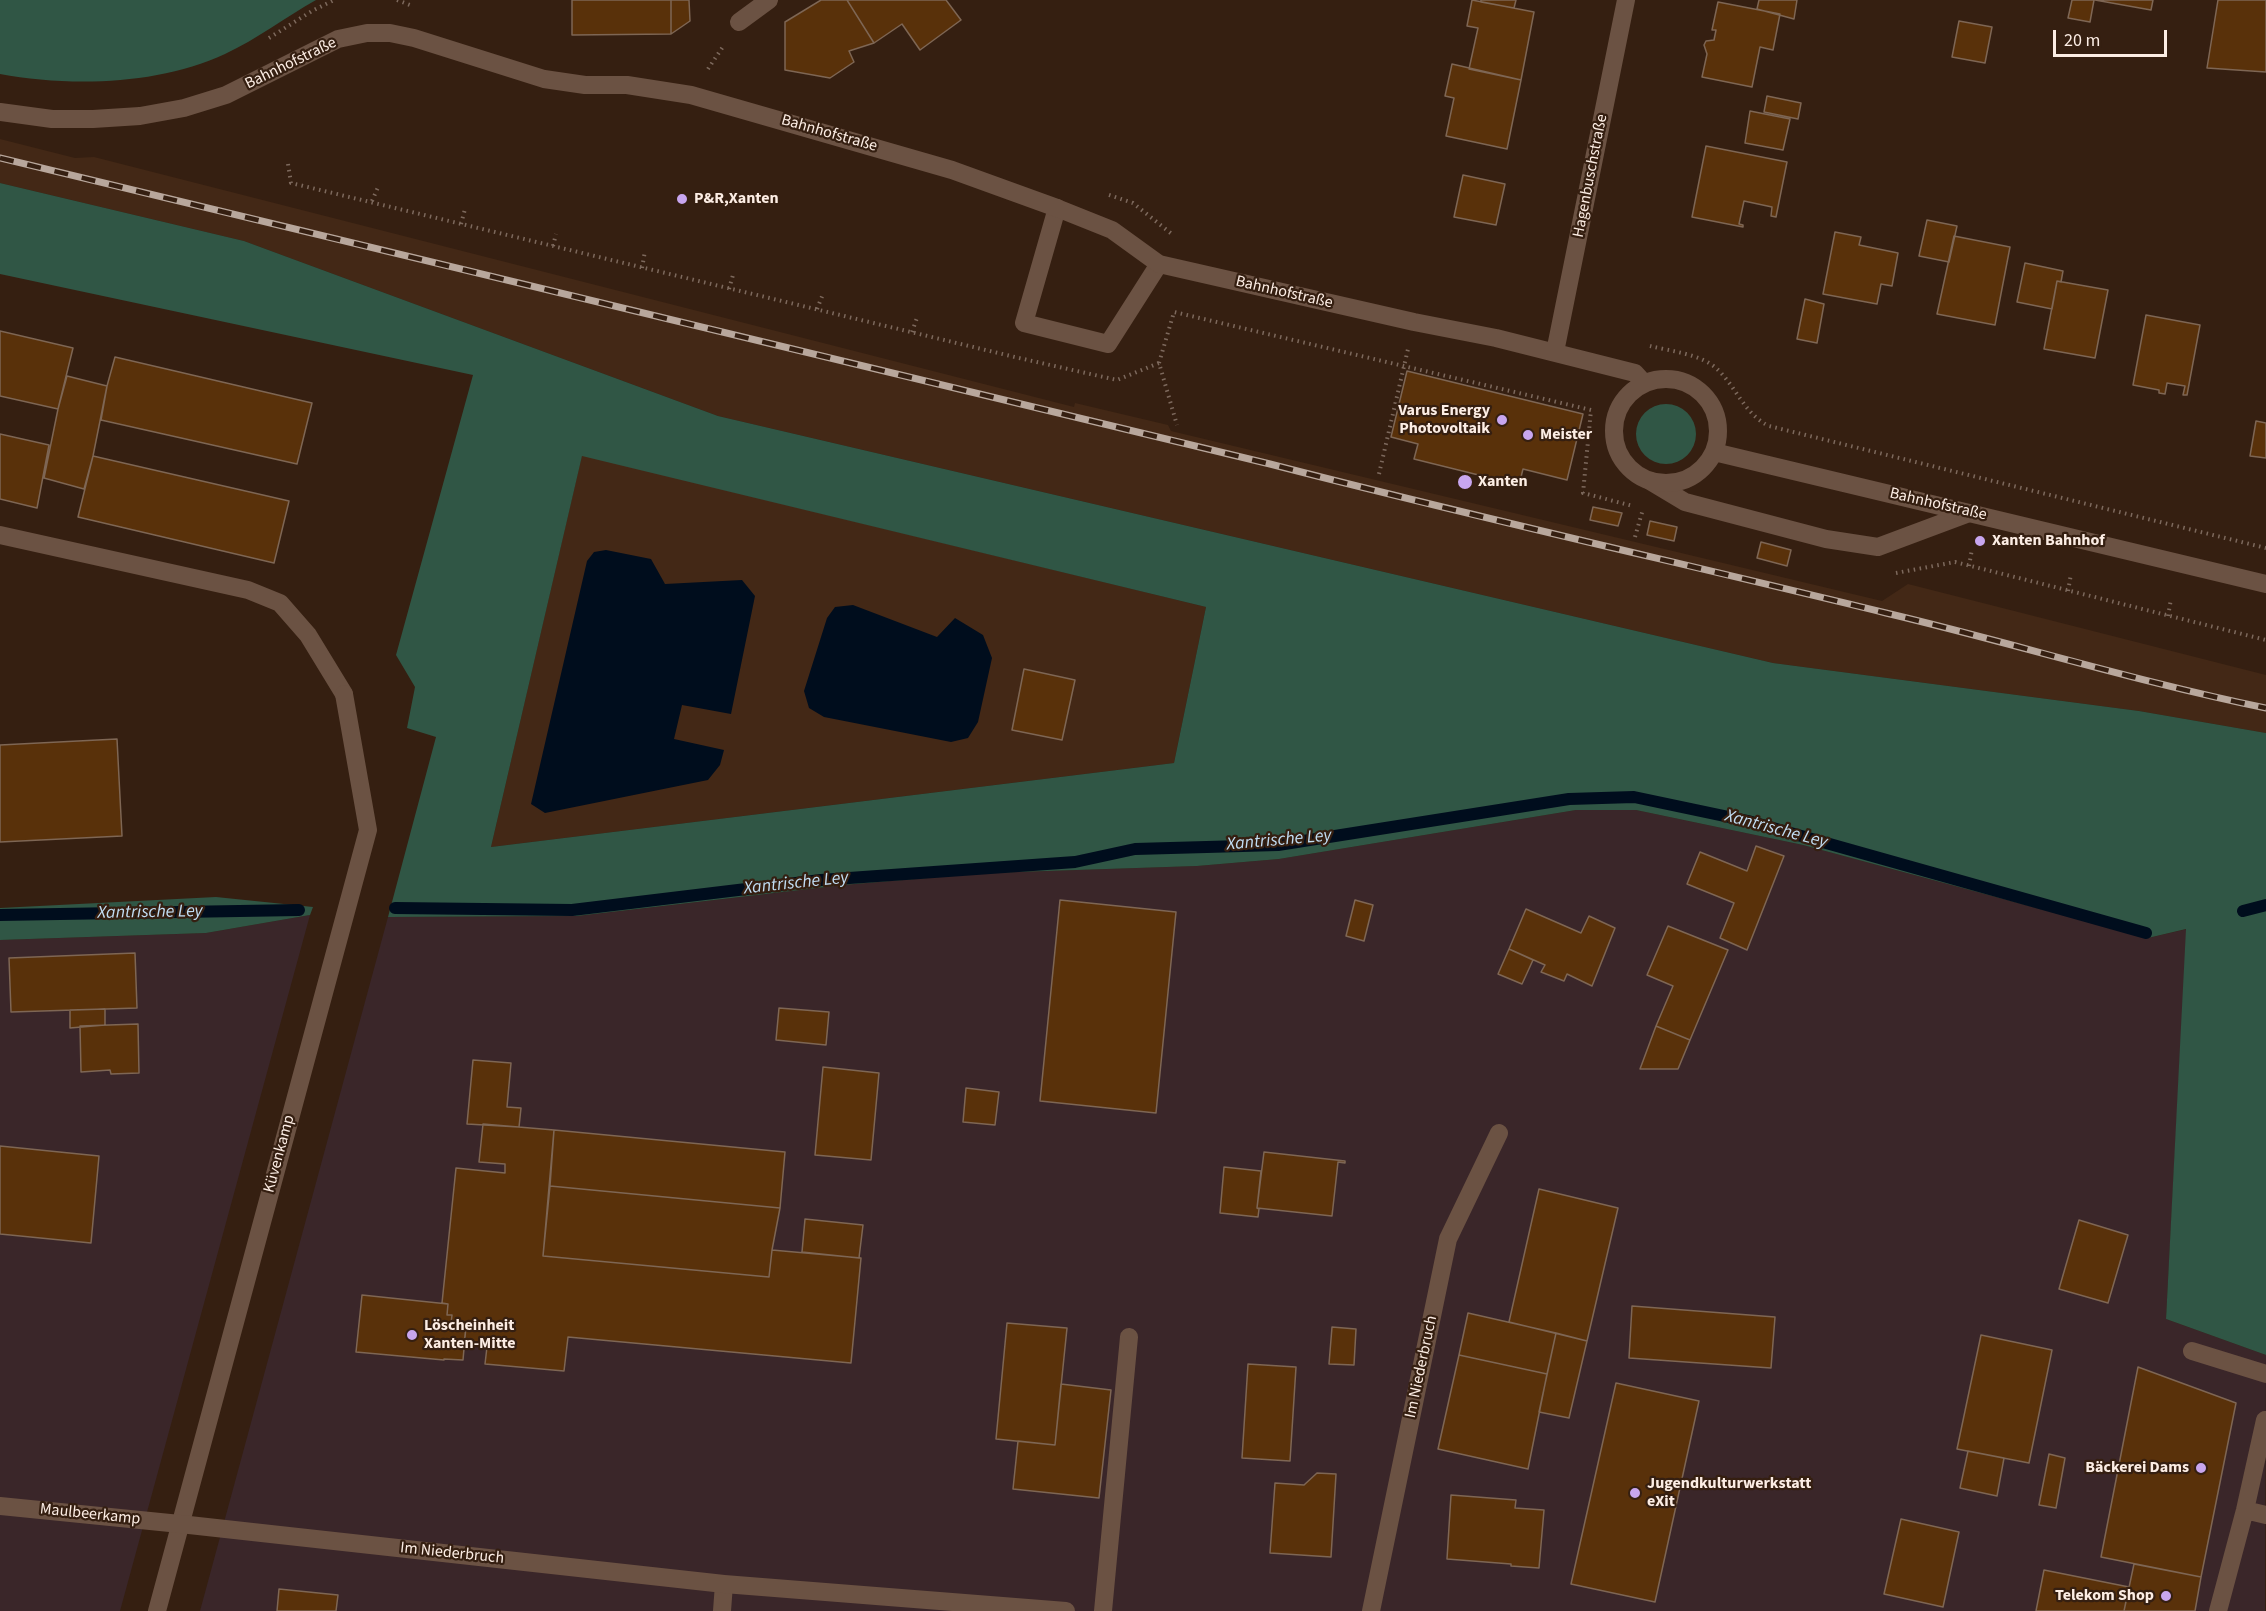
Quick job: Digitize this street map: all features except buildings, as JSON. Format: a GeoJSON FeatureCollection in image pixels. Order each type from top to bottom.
{"type":"FeatureCollection","features":[{"type":"Feature","properties":{"kind":"street"},"geometry":{"type":"LineString","coordinates":[[739,22],[769,0]]}},
{"type":"Feature","properties":{"kind":"street","name":"Hagenbuschstraße"},"geometry":{"type":"LineString","coordinates":[[1555,352],[1626,0]]}},
{"type":"Feature","properties":{"kind":"street","name":"Bahnhofstraße"},"geometry":{"type":"LineString","coordinates":[[0,112],[52,119],[93,119],[140,116],[184,108],[226,95],[338,39],[367,33],[390,33],[414,38],[544,79],[585,85],[627,85],[691,95],[952,170],[1112,230],[1159,264],[1555,352],[1635,374],[1644,383]]}},
{"type":"Feature","properties":{"kind":"street"},"geometry":{"type":"LineString","coordinates":[[1057,208],[1024,323],[1108,344],[1159,264]]}},
{"type":"Feature","properties":{"kind":"street"},"geometry":{"type":"LineString","coordinates":[[1650,481],[1669,483],[1688,479],[1703,468],[1714,452],[1719,431],[1714,411],[1703,393],[1685,382],[1665,379],[1644,383],[1630,394],[1619,408],[1614,425],[1615,443],[1622,460],[1634,473],[1685,502],[1826,539],[1878,548],[1969,513]]}},
{"type":"Feature","properties":{"kind":"street","name":"Bahnhofstraße"},"geometry":{"type":"LineString","coordinates":[[1714,452],[2266,584]]}},
{"type":"Feature","properties":{"kind":"street","name":"Küvenkamp"},"geometry":{"type":"LineString","coordinates":[[0,535],[248,590],[280,603],[308,635],[344,694],[368,830],[157,1611]]}},
{"type":"Feature","properties":{"kind":"street","name":"Im Niederbruch"},"geometry":{"type":"LineString","coordinates":[[1371,1611],[1448,1239],[1498,1132]]}},
{"type":"Feature","properties":{"kind":"street"},"geometry":{"type":"LineString","coordinates":[[1103,1611],[1129,1337]]}},
{"type":"Feature","properties":{"kind":"street"},"geometry":{"type":"LineString","coordinates":[[2192,1351],[2266,1374]]}},
{"type":"Feature","properties":{"kind":"street"},"geometry":{"type":"LineString","coordinates":[[2218,1611],[2245,1510],[2265,1420]]}},
{"type":"Feature","properties":{"kind":"street","name":"Maulbeerkamp"},"geometry":{"type":"LineString","coordinates":[[0,1506],[180,1524]]}},
{"type":"Feature","properties":{"kind":"street"},"geometry":{"type":"LineString","coordinates":[[2245,1510],[2266,1515]]}},
{"type":"Feature","properties":{"kind":"street","name":"Im Niederbruch"},"geometry":{"type":"LineString","coordinates":[[180,1524],[724,1584],[1066,1611]]}},
{"type":"Feature","properties":{"kind":"street"},"geometry":{"type":"LineString","coordinates":[[722,1611],[724,1584]]}},
{"type":"Feature","properties":{"kind":"path"},"geometry":{"type":"LineString","coordinates":[[267,39],[334,0]]}},
{"type":"Feature","properties":{"kind":"path"},"geometry":{"type":"LineString","coordinates":[[397,0],[413,6]]}},
{"type":"Feature","properties":{"kind":"path"},"geometry":{"type":"LineString","coordinates":[[288,164],[291,183],[1117,380],[1159,363]]}},
{"type":"Feature","properties":{"kind":"path"},"geometry":{"type":"LineString","coordinates":[[372,201],[379,185]]}},
{"type":"Feature","properties":{"kind":"path"},"geometry":{"type":"LineString","coordinates":[[461,224],[465,209]]}},
{"type":"Feature","properties":{"kind":"path"},"geometry":{"type":"LineString","coordinates":[[553,246],[556,234]]}},
{"type":"Feature","properties":{"kind":"path"},"geometry":{"type":"LineString","coordinates":[[642,268],[645,251]]}},
{"type":"Feature","properties":{"kind":"path"},"geometry":{"type":"LineString","coordinates":[[729,289],[733,275]]}},
{"type":"Feature","properties":{"kind":"path"},"geometry":{"type":"LineString","coordinates":[[817,309],[823,294]]}},
{"type":"Feature","properties":{"kind":"path"},"geometry":{"type":"LineString","coordinates":[[1177,425],[1159,363],[1174,312],[1591,410],[1583,493],[1653,511]]}},
{"type":"Feature","properties":{"kind":"path"},"geometry":{"type":"LineString","coordinates":[[912,332],[918,315]]}},
{"type":"Feature","properties":{"kind":"path"},"geometry":{"type":"LineString","coordinates":[[1379,474],[1414,322]]}},
{"type":"Feature","properties":{"kind":"path"},"geometry":{"type":"LineString","coordinates":[[1640,344],[1689,356],[1715,367],[1758,421],[1769,426],[2266,549]]}},
{"type":"Feature","properties":{"kind":"path"},"geometry":{"type":"LineString","coordinates":[[1969,566],[1972,549]]}},
{"type":"Feature","properties":{"kind":"path"},"geometry":{"type":"LineString","coordinates":[[1888,571],[1899,573],[1954,562],[2266,640]]}},
{"type":"Feature","properties":{"kind":"path"},"geometry":{"type":"LineString","coordinates":[[2068,591],[2071,574]]}},
{"type":"Feature","properties":{"kind":"path"},"geometry":{"type":"LineString","coordinates":[[2168,616],[2171,599]]}},
{"type":"Feature","properties":{"kind":"shaded area"},"geometry":{"type":"Polygon","coordinates":[[[0,139],[75,158],[94,157],[1074,407],[1075,403],[1168,425],[1171,431],[1882,601],[1908,584],[2266,675],[2266,733],[2139,711],[1773,663],[718,416],[244,241],[0,183],[0,139]]]}},
{"type":"Feature","properties":{"kind":"shaded area"},"geometry":{"type":"Polygon","coordinates":[[[582,455],[1206,607],[1174,763],[491,847],[582,455]]]}},
{"type":"Feature","properties":{"kind":"shaded area"},"geometry":{"type":"Polygon","coordinates":[[[1576,810],[1636,810],[1803,845],[2148,938],[2187,929],[2166,1319],[2266,1355],[2265,1611],[200,1611],[388,917],[577,916],[843,885],[987,873],[1197,866],[1279,859],[1576,810]]]}},
{"type":"Feature","properties":{"kind":"shaded area"},"geometry":{"type":"Polygon","coordinates":[[[310,915],[120,1611],[0,1611],[0,940],[206,933],[310,915]]]}},
{"type":"Feature","properties":{"kind":"green space"},"geometry":{"type":"Polygon","coordinates":[[[0,0],[316,0],[237,48],[199,64],[143,77],[85,82],[55,81],[0,74],[0,0]]]}},
{"type":"Feature","properties":{"kind":"green space"},"geometry":{"type":"Polygon","coordinates":[[[0,183],[244,241],[718,416],[1773,663],[2139,711],[2266,733],[2266,1355],[2166,1319],[2186,929],[2148,938],[1803,845],[1636,810],[1576,810],[1279,859],[1197,866],[987,873],[843,885],[577,916],[388,917],[436,737],[407,728],[415,687],[396,655],[473,375],[0,274],[0,183]],[[582,456],[491,847],[1174,763],[1206,607],[582,456]]]}},
{"type":"Feature","properties":{"kind":"green space"},"geometry":{"type":"Polygon","coordinates":[[[1666,404],[1683,409],[1691,417],[1696,434],[1691,451],[1683,459],[1666,464],[1649,459],[1641,451],[1636,434],[1641,417],[1649,409],[1666,404]]]}},
{"type":"Feature","properties":{"kind":"green space"},"geometry":{"type":"Polygon","coordinates":[[[216,897],[313,907],[310,915],[206,933],[0,940],[0,908],[216,897]]]}},
{"type":"Feature","properties":{"kind":"water"},"geometry":{"type":"Polygon","coordinates":[[[606,550],[651,559],[665,584],[742,580],[755,596],[731,714],[682,705],[674,739],[724,750],[720,765],[708,780],[545,813],[531,804],[587,561],[594,552],[606,550]]]}},
{"type":"Feature","properties":{"kind":"water"},"geometry":{"type":"Polygon","coordinates":[[[853,605],[937,637],[955,618],[983,635],[992,658],[978,722],[968,738],[951,742],[824,717],[809,708],[804,691],[827,618],[835,607],[853,605]]]}},
{"type":"Feature","properties":{"kind":"waterway","name":"Xantrische Ley"},"geometry":{"type":"LineString","coordinates":[[395,908],[572,910],[821,880],[1075,862],[1135,849],[1278,845],[1569,799],[1634,797],[1748,821],[2146,933]]}},
{"type":"Feature","properties":{"kind":"waterway","name":"Xantrische Ley"},"geometry":{"type":"LineString","coordinates":[[2243,911],[2266,905]]}},
{"type":"Feature","properties":{"kind":"waterway","name":"Xantrische Ley"},"geometry":{"type":"LineString","coordinates":[[0,915],[299,910]]}},
{"type":"Feature","properties":{"kind":"railway"},"geometry":{"type":"LineString","coordinates":[[0,158],[1886,613],[2170,686],[2266,708]]}},
{"type":"Feature","properties":{"kind":"place","name":"P&R,Xanten"},"geometry":{"type":"Point","coordinates":[682,199]}},
{"type":"Feature","properties":{"kind":"place","name":"Varus Energy Photovoltaik"},"geometry":{"type":"Point","coordinates":[1502,420]}},
{"type":"Feature","properties":{"kind":"place","name":"Meister"},"geometry":{"type":"Point","coordinates":[1528,435]}},
{"type":"Feature","properties":{"kind":"place","name":"Xanten"},"geometry":{"type":"Point","coordinates":[1465,482]}},
{"type":"Feature","properties":{"kind":"place","name":"Xanten Bahnhof"},"geometry":{"type":"Point","coordinates":[1980,541]}},
{"type":"Feature","properties":{"kind":"place","name":"Löscheinheit Xanten-Mitte"},"geometry":{"type":"Point","coordinates":[412,1335]}},
{"type":"Feature","properties":{"kind":"place","name":"Bäckerei Dams"},"geometry":{"type":"Point","coordinates":[2201,1468]}},
{"type":"Feature","properties":{"kind":"place","name":"Jugendkulturwerkstatt eXit"},"geometry":{"type":"Point","coordinates":[1635,1493]}},
{"type":"Feature","properties":{"kind":"place","name":"Telekom Shop"},"geometry":{"type":"Point","coordinates":[2166,1596]}}]}
